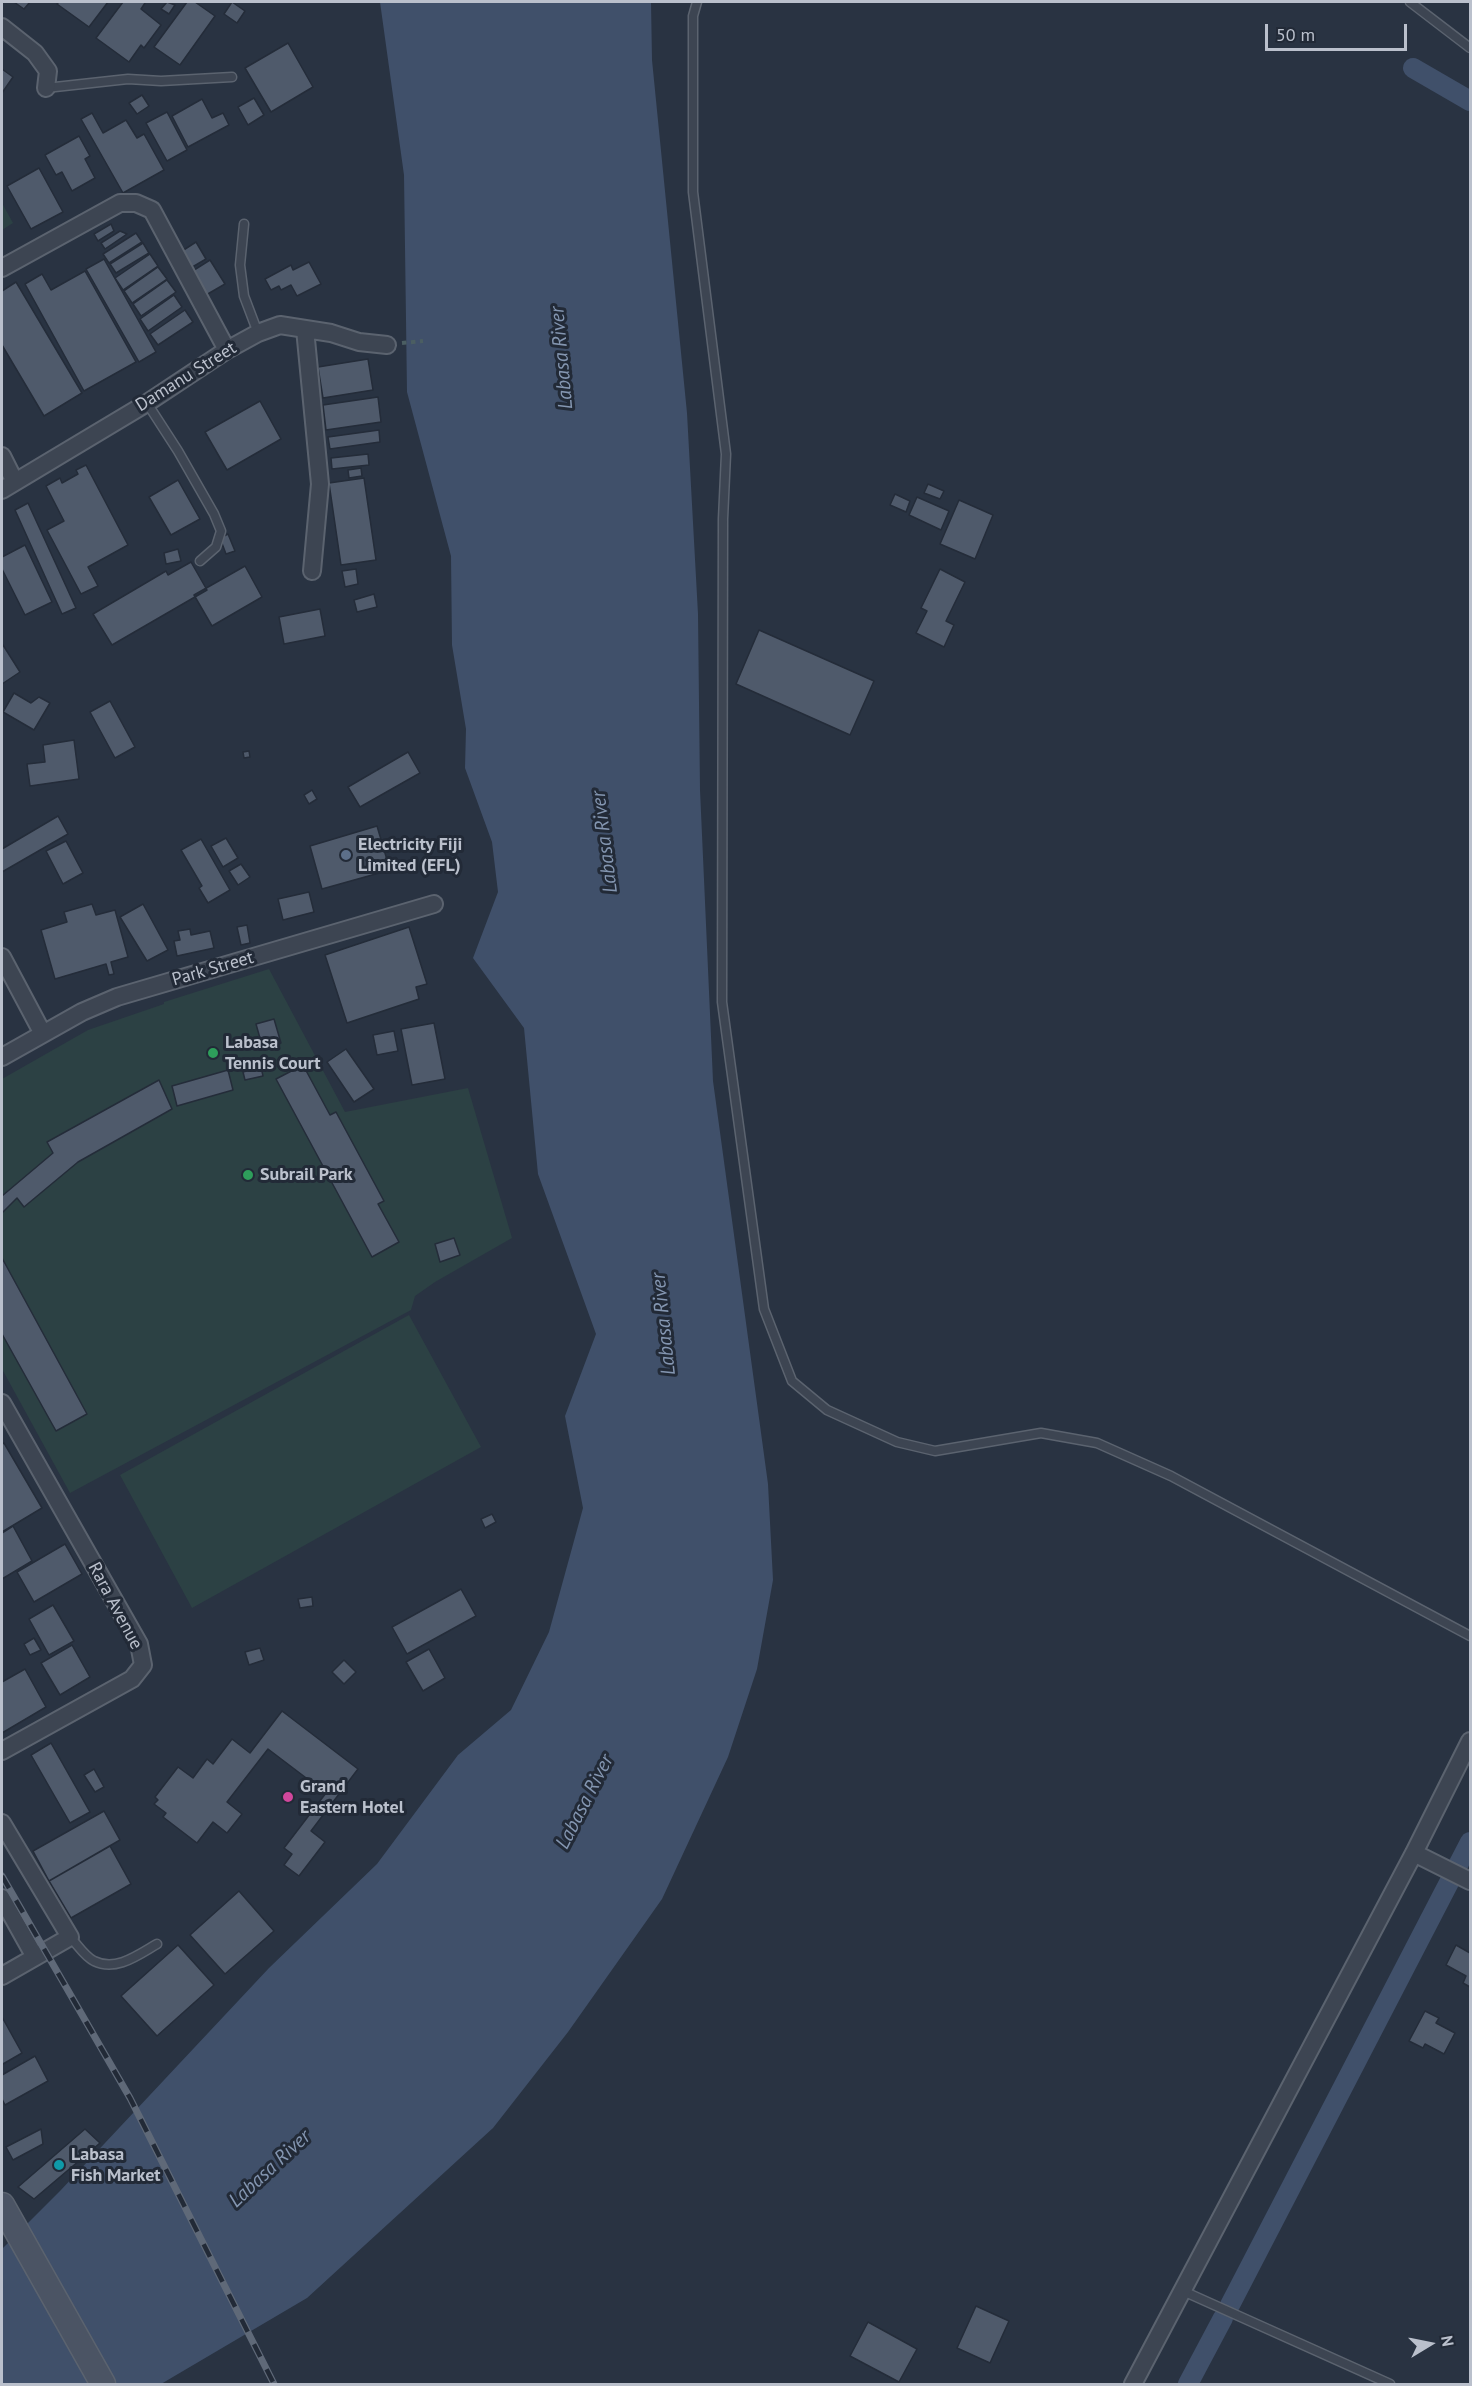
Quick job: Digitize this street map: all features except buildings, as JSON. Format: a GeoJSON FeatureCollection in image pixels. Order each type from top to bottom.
{"type":"FeatureCollection","features":[{"type":"Feature","properties":{"kind":"main road"},"geometry":{"type":"LineString","coordinates":[[2,2205],[103,2385]]}},
{"type":"Feature","properties":{"kind":"street"},"geometry":{"type":"LineString","coordinates":[[2,27],[35,53],[48,71],[46,88]]}},
{"type":"Feature","properties":{"kind":"street"},"geometry":{"type":"LineString","coordinates":[[2,268],[120,203],[136,203],[152,210],[227,350]]}},
{"type":"Feature","properties":{"kind":"street","name":"Damanu Street"},"geometry":{"type":"LineString","coordinates":[[8,486],[258,333],[280,325],[331,333],[359,342],[387,345]]}},
{"type":"Feature","properties":{"kind":"street"},"geometry":{"type":"LineString","coordinates":[[305,329],[320,484],[312,571]]}},
{"type":"Feature","properties":{"kind":"street"},"geometry":{"type":"LineString","coordinates":[[2,456],[8,486]]}},
{"type":"Feature","properties":{"kind":"street","name":"Park Street"},"geometry":{"type":"LineString","coordinates":[[2,1058],[82,1012],[117,997],[434,904]]}},
{"type":"Feature","properties":{"kind":"street"},"geometry":{"type":"LineString","coordinates":[[2,957],[43,1034]]}},
{"type":"Feature","properties":{"kind":"street","name":"Rara Avenue"},"geometry":{"type":"LineString","coordinates":[[2,1403],[139,1644],[143,1665],[132,1679],[2,1751]]}},
{"type":"Feature","properties":{"kind":"street"},"geometry":{"type":"LineString","coordinates":[[1133,2385],[1414,1853],[1470,1741]]}},
{"type":"Feature","properties":{"kind":"street"},"geometry":{"type":"LineString","coordinates":[[2,1823],[70,1937],[2,1976]]}},
{"type":"Feature","properties":{"kind":"street"},"geometry":{"type":"LineString","coordinates":[[1414,1853],[1470,1881]]}},
{"type":"Feature","properties":{"kind":"street"},"geometry":{"type":"LineString","coordinates":[[2,1898],[34,1957]]}},
{"type":"Feature","properties":{"kind":"lane"},"geometry":{"type":"LineString","coordinates":[[697,2],[693,16],[693,192],[726,454],[723,519],[722,1002],[764,1309],[792,1381],[827,1410],[897,1442],[935,1451],[1041,1434],[1097,1443],[1171,1476],[1470,1636]]}},
{"type":"Feature","properties":{"kind":"lane"},"geometry":{"type":"LineString","coordinates":[[1410,2],[1470,48]]}},
{"type":"Feature","properties":{"kind":"lane"},"geometry":{"type":"LineString","coordinates":[[46,88],[128,79],[161,81],[232,77]]}},
{"type":"Feature","properties":{"kind":"lane"},"geometry":{"type":"LineString","coordinates":[[244,224],[240,265],[244,296],[258,333]]}},
{"type":"Feature","properties":{"kind":"lane"},"geometry":{"type":"LineString","coordinates":[[147,403],[184,462],[214,514],[221,531],[216,547],[200,561]]}},
{"type":"Feature","properties":{"kind":"lane"},"geometry":{"type":"LineString","coordinates":[[70,1937],[92,1961],[109,1966],[126,1962],[157,1944]]}},
{"type":"Feature","properties":{"kind":"lane"},"geometry":{"type":"LineString","coordinates":[[1183,2291],[1390,2385]]}},
{"type":"Feature","properties":{"kind":"green space"},"geometry":{"type":"Polygon","coordinates":[[[2,203],[13,223],[2,230],[2,203]]]}},
{"type":"Feature","properties":{"kind":"green space","name":"Subrail Park"},"geometry":{"type":"Polygon","coordinates":[[[269,969],[345,1112],[468,1088],[512,1238],[415,1296],[411,1310],[70,1493],[2,1369],[2,1079],[88,1030],[164,1004],[164,1002],[269,969]]]}},
{"type":"Feature","properties":{"kind":"green space"},"geometry":{"type":"Polygon","coordinates":[[[409,1315],[481,1447],[192,1608],[120,1475],[409,1315]]]}},
{"type":"Feature","properties":{"kind":"water","name":"Labasa River"},"geometry":{"type":"Polygon","coordinates":[[[380,2],[651,2],[652,60],[687,413],[698,614],[700,790],[713,1081],[768,1484],[773,1580],[757,1669],[728,1757],[662,1899],[568,2032],[493,2128],[307,2298],[161,2384],[2,2384],[2,2249],[60,2191],[269,1968],[377,1864],[458,1755],[511,1710],[549,1632],[583,1508],[565,1416],[596,1334],[538,1174],[524,1028],[473,958],[498,892],[492,842],[465,768],[466,729],[452,645],[451,556],[407,392],[404,175],[380,2]]]}},
{"type":"Feature","properties":{"kind":"waterway"},"geometry":{"type":"LineString","coordinates":[[1413,68],[1470,101]]}},
{"type":"Feature","properties":{"kind":"waterway"},"geometry":{"type":"LineString","coordinates":[[1230,2305],[1470,1842]]}},
{"type":"Feature","properties":{"kind":"waterway"},"geometry":{"type":"LineString","coordinates":[[1188,2384],[1223,2318]]}},
{"type":"Feature","properties":{"kind":"railway"},"geometry":{"type":"LineString","coordinates":[[2,1876],[130,2098],[274,2384]]}},
{"type":"Feature","properties":{"kind":"place","name":"Electricity Fiji Limited (EFL)"},"geometry":{"type":"Point","coordinates":[346,855]}},
{"type":"Feature","properties":{"kind":"place","name":"Labasa Tennis Court"},"geometry":{"type":"Point","coordinates":[213,1053]}},
{"type":"Feature","properties":{"kind":"place","name":"Subrail Park"},"geometry":{"type":"Point","coordinates":[248,1175]}},
{"type":"Feature","properties":{"kind":"place","name":"Grand Eastern Hotel"},"geometry":{"type":"Point","coordinates":[288,1797]}},
{"type":"Feature","properties":{"kind":"place","name":"Labasa Fish Market"},"geometry":{"type":"Point","coordinates":[59,2165]}}]}
